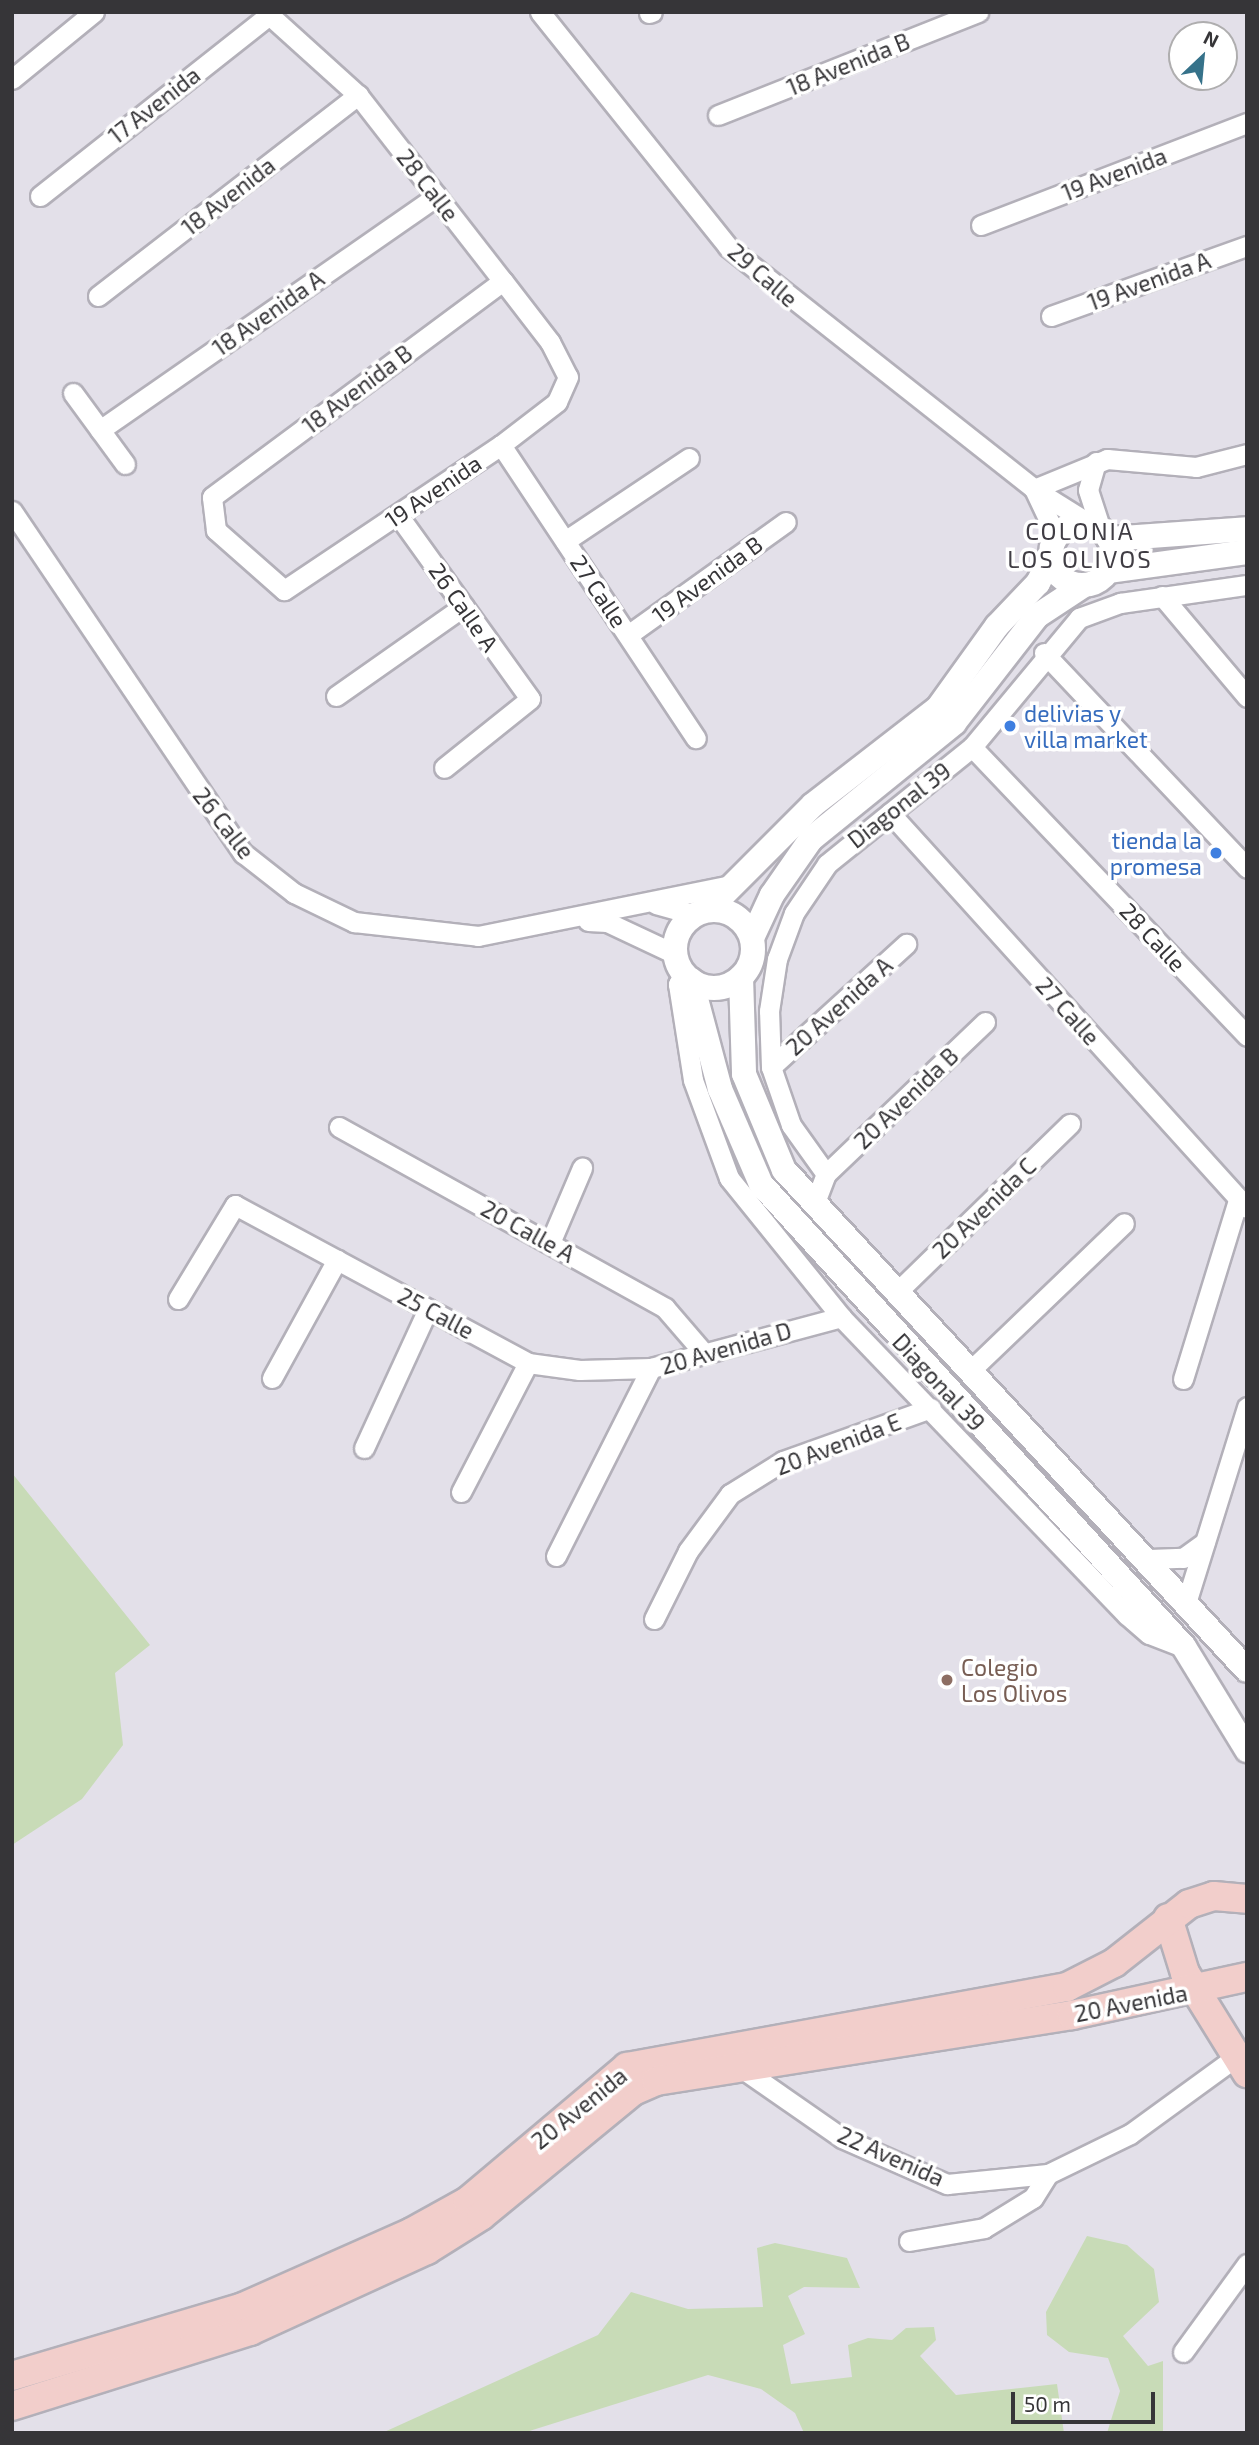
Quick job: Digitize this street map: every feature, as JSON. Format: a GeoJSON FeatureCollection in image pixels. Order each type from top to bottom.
{"type":"FeatureCollection","features":[{"type":"Feature","properties":{"kind":"main road","name":"20 Avenida"},"geometry":{"type":"LineString","coordinates":[[12,2376],[243,2307],[412,2232],[468,2201],[627,2067],[1067,1987],[1114,1963],[1168,1919],[1201,1899],[1244,1896]]}},
{"type":"Feature","properties":{"kind":"main road"},"geometry":{"type":"LineString","coordinates":[[1168,1919],[1177,1955],[1242,2065]]}},
{"type":"Feature","properties":{"kind":"main road","name":"20 Avenida"},"geometry":{"type":"LineString","coordinates":[[12,2406],[250,2331],[427,2250],[481,2216],[633,2091],[740,2067],[1196,1990],[1247,1977]]}},
{"type":"Feature","properties":{"kind":"street"},"geometry":{"type":"LineString","coordinates":[[12,79],[94,12]]}},
{"type":"Feature","properties":{"kind":"street","name":"29 Calle"},"geometry":{"type":"LineString","coordinates":[[540,12],[728,247],[1034,488],[1100,531]]}},
{"type":"Feature","properties":{"kind":"street","name":"18 Avenida B"},"geometry":{"type":"LineString","coordinates":[[718,115],[977,12]]}},
{"type":"Feature","properties":{"kind":"street","name":"28 Calle"},"geometry":{"type":"LineString","coordinates":[[267,13],[358,95],[503,281],[568,377]]}},
{"type":"Feature","properties":{"kind":"street","name":"17 Avenida"},"geometry":{"type":"LineString","coordinates":[[40,196],[267,13]]}},
{"type":"Feature","properties":{"kind":"street","name":"18 Avenida"},"geometry":{"type":"LineString","coordinates":[[99,296],[358,95]]}},
{"type":"Feature","properties":{"kind":"street","name":"19 Avenida"},"geometry":{"type":"LineString","coordinates":[[981,225],[1247,123]]}},
{"type":"Feature","properties":{"kind":"street","name":"18 Avenida A"},"geometry":{"type":"LineString","coordinates":[[100,430],[437,196]]}},
{"type":"Feature","properties":{"kind":"street","name":"19 Avenida A"},"geometry":{"type":"LineString","coordinates":[[1051,316],[1247,246]]}},
{"type":"Feature","properties":{"kind":"street","name":"18 Avenida B"},"geometry":{"type":"LineString","coordinates":[[284,590],[216,530],[212,497],[503,281]]}},
{"type":"Feature","properties":{"kind":"street","name":"19 Avenida"},"geometry":{"type":"LineString","coordinates":[[284,590],[501,445],[557,402],[568,377]]}},
{"type":"Feature","properties":{"kind":"street"},"geometry":{"type":"LineString","coordinates":[[73,393],[125,464]]}},
{"type":"Feature","properties":{"kind":"street","name":"27 Calle"},"geometry":{"type":"LineString","coordinates":[[501,445],[696,738]]}},
{"type":"Feature","properties":{"kind":"street"},"geometry":{"type":"LineString","coordinates":[[1034,488],[1096,462],[1120,458],[1196,467],[1247,454]]}},
{"type":"Feature","properties":{"kind":"street"},"geometry":{"type":"LineString","coordinates":[[565,541],[690,458]]}},
{"type":"Feature","properties":{"kind":"street"},"geometry":{"type":"LineString","coordinates":[[1096,462],[1087,490],[1100,531],[1108,571]]}},
{"type":"Feature","properties":{"kind":"street","name":"29 Calle"},"geometry":{"type":"LineString","coordinates":[[1034,488],[1052,527],[1052,551]]}},
{"type":"Feature","properties":{"kind":"street","name":"26 Calle"},"geometry":{"type":"LineString","coordinates":[[12,511],[243,853],[294,893],[354,922],[423,933],[478,936],[727,886]]}},
{"type":"Feature","properties":{"kind":"street","name":"26 Calle A"},"geometry":{"type":"LineString","coordinates":[[398,515],[530,699],[444,768]]}},
{"type":"Feature","properties":{"kind":"street","name":"19 Avenida B"},"geometry":{"type":"LineString","coordinates":[[628,635],[786,522]]}},
{"type":"Feature","properties":{"kind":"street"},"geometry":{"type":"LineString","coordinates":[[1184,1647],[1137,1625],[841,1317],[729,1178],[693,1080],[678,990],[683,969],[679,931],[813,806],[938,708],[997,626],[1038,583],[1052,551],[1072,524],[1100,531],[1247,529]]}},
{"type":"Feature","properties":{"kind":"street"},"geometry":{"type":"LineString","coordinates":[[1052,551],[1062,578],[1084,585],[1108,571],[1247,552]]}},
{"type":"Feature","properties":{"kind":"street","name":"Diagonal 39"},"geometry":{"type":"LineString","coordinates":[[752,938],[772,895],[811,839],[954,723],[1037,616],[1084,585]]}},
{"type":"Feature","properties":{"kind":"street","name":"Diagonal 39"},"geometry":{"type":"LineString","coordinates":[[826,1174],[791,1125],[772,1067],[777,959],[794,913],[827,864],[972,747],[1044,653],[1079,618],[1162,596],[1247,585]]}},
{"type":"Feature","properties":{"kind":"street"},"geometry":{"type":"LineString","coordinates":[[1162,596],[1247,697]]}},
{"type":"Feature","properties":{"kind":"street"},"geometry":{"type":"LineString","coordinates":[[336,696],[464,606]]}},
{"type":"Feature","properties":{"kind":"street"},"geometry":{"type":"LineString","coordinates":[[1044,653],[1247,868]]}},
{"type":"Feature","properties":{"kind":"street","name":"28 Calle"},"geometry":{"type":"LineString","coordinates":[[972,747],[1247,1036]]}},
{"type":"Feature","properties":{"kind":"street","name":"27 Calle"},"geometry":{"type":"LineString","coordinates":[[890,813],[1242,1204]]}},
{"type":"Feature","properties":{"kind":"street","name":"26 Calle"},"geometry":{"type":"LineString","coordinates":[[652,903],[702,912]]}},
{"type":"Feature","properties":{"kind":"street"},"geometry":{"type":"LineString","coordinates":[[683,969],[717,988],[741,978],[753,953],[752,938],[736,916],[702,912]]}},
{"type":"Feature","properties":{"kind":"street","name":"26 Calle"},"geometry":{"type":"LineString","coordinates":[[562,921],[607,922],[683,969]]}},
{"type":"Feature","properties":{"kind":"street","name":"20 Avenida A"},"geometry":{"type":"LineString","coordinates":[[772,1067],[906,944]]}},
{"type":"Feature","properties":{"kind":"street","name":"Diagonal 39"},"geometry":{"type":"LineString","coordinates":[[683,969],[720,1090],[761,1184],[1184,1647],[1245,1743]]}},
{"type":"Feature","properties":{"kind":"street","name":"Diagonal 39"},"geometry":{"type":"LineString","coordinates":[[741,978],[744,1074],[784,1170],[814,1205],[973,1368],[1187,1600],[1247,1670]]}},
{"type":"Feature","properties":{"kind":"street","name":"20 Avenida B"},"geometry":{"type":"LineString","coordinates":[[826,1174],[985,1023]]}},
{"type":"Feature","properties":{"kind":"street","name":"20 Avenida C"},"geometry":{"type":"LineString","coordinates":[[898,1292],[1070,1124]]}},
{"type":"Feature","properties":{"kind":"street","name":"20 Calle A"},"geometry":{"type":"LineString","coordinates":[[339,1127],[666,1308],[703,1352]]}},
{"type":"Feature","properties":{"kind":"street"},"geometry":{"type":"LineString","coordinates":[[550,1242],[582,1168]]}},
{"type":"Feature","properties":{"kind":"street"},"geometry":{"type":"LineString","coordinates":[[814,1205],[826,1174]]}},
{"type":"Feature","properties":{"kind":"street"},"geometry":{"type":"LineString","coordinates":[[1183,1379],[1242,1204]]}},
{"type":"Feature","properties":{"kind":"street","name":"25 Calle"},"geometry":{"type":"LineString","coordinates":[[178,1298],[234,1205],[528,1363],[651,1368]]}},
{"type":"Feature","properties":{"kind":"street"},"geometry":{"type":"LineString","coordinates":[[973,1368],[1124,1223]]}},
{"type":"Feature","properties":{"kind":"street"},"geometry":{"type":"LineString","coordinates":[[272,1378],[337,1260]]}},
{"type":"Feature","properties":{"kind":"street"},"geometry":{"type":"LineString","coordinates":[[364,1448],[428,1309]]}},
{"type":"Feature","properties":{"kind":"street","name":"20 Avenida D"},"geometry":{"type":"LineString","coordinates":[[555,1556],[651,1368],[841,1317]]}},
{"type":"Feature","properties":{"kind":"street"},"geometry":{"type":"LineString","coordinates":[[461,1492],[528,1363]]}},
{"type":"Feature","properties":{"kind":"street"},"geometry":{"type":"LineString","coordinates":[[1187,1600],[1247,1407]]}},
{"type":"Feature","properties":{"kind":"street","name":"20 Avenida E"},"geometry":{"type":"LineString","coordinates":[[654,1619],[688,1551],[730,1494],[783,1461],[931,1408]]}},
{"type":"Feature","properties":{"kind":"street"},"geometry":{"type":"LineString","coordinates":[[1149,1559],[1183,1558],[1205,1542]]}},
{"type":"Feature","properties":{"kind":"street","name":"22 Avenida"},"geometry":{"type":"LineString","coordinates":[[740,2067],[842,2138],[947,2184],[1048,2174],[1130,2134],[1242,2065]]}},
{"type":"Feature","properties":{"kind":"street"},"geometry":{"type":"LineString","coordinates":[[909,2241],[984,2228],[1033,2198],[1048,2174]]}},
{"type":"Feature","properties":{"kind":"street"},"geometry":{"type":"LineString","coordinates":[[1183,2353],[1247,2264]]}},
{"type":"Feature","properties":{"kind":"green space"},"geometry":{"type":"Polygon","coordinates":[[[12,1473],[150,1645],[115,1673],[123,1745],[82,1799],[12,1845],[12,1473]]]}},
{"type":"Feature","properties":{"kind":"green space"},"geometry":{"type":"Polygon","coordinates":[[[1087,2236],[1127,2245],[1154,2269],[1159,2302],[1123,2336],[1148,2366],[1163,2361],[1163,2433],[1107,2433],[1120,2391],[1108,2358],[1069,2352],[1047,2335],[1046,2312],[1087,2236]]]}},
{"type":"Feature","properties":{"kind":"green space"},"geometry":{"type":"Polygon","coordinates":[[[775,2243],[847,2258],[860,2288],[804,2287],[788,2296],[805,2334],[783,2345],[791,2384],[852,2377],[848,2345],[868,2338],[892,2340],[906,2328],[934,2327],[936,2340],[920,2356],[956,2395],[1057,2384],[1064,2433],[804,2433],[795,2413],[761,2389],[708,2375],[523,2433],[382,2433],[598,2335],[631,2292],[688,2309],[763,2307],[757,2248],[775,2243]]]}},
{"type":"Feature","properties":{"kind":"place","name":"delivias y villa market"},"geometry":{"type":"Point","coordinates":[1010,726]}},
{"type":"Feature","properties":{"kind":"place","name":"tienda la promesa"},"geometry":{"type":"Point","coordinates":[1216,853]}},
{"type":"Feature","properties":{"kind":"place","name":"Colegio Los Olivos"},"geometry":{"type":"Point","coordinates":[947,1680]}},
{"type":"Feature","properties":{"kind":"district","name":"COLONIA LOS OLIVOS"},"geometry":{"type":"Point","coordinates":[1080,545]}}]}
